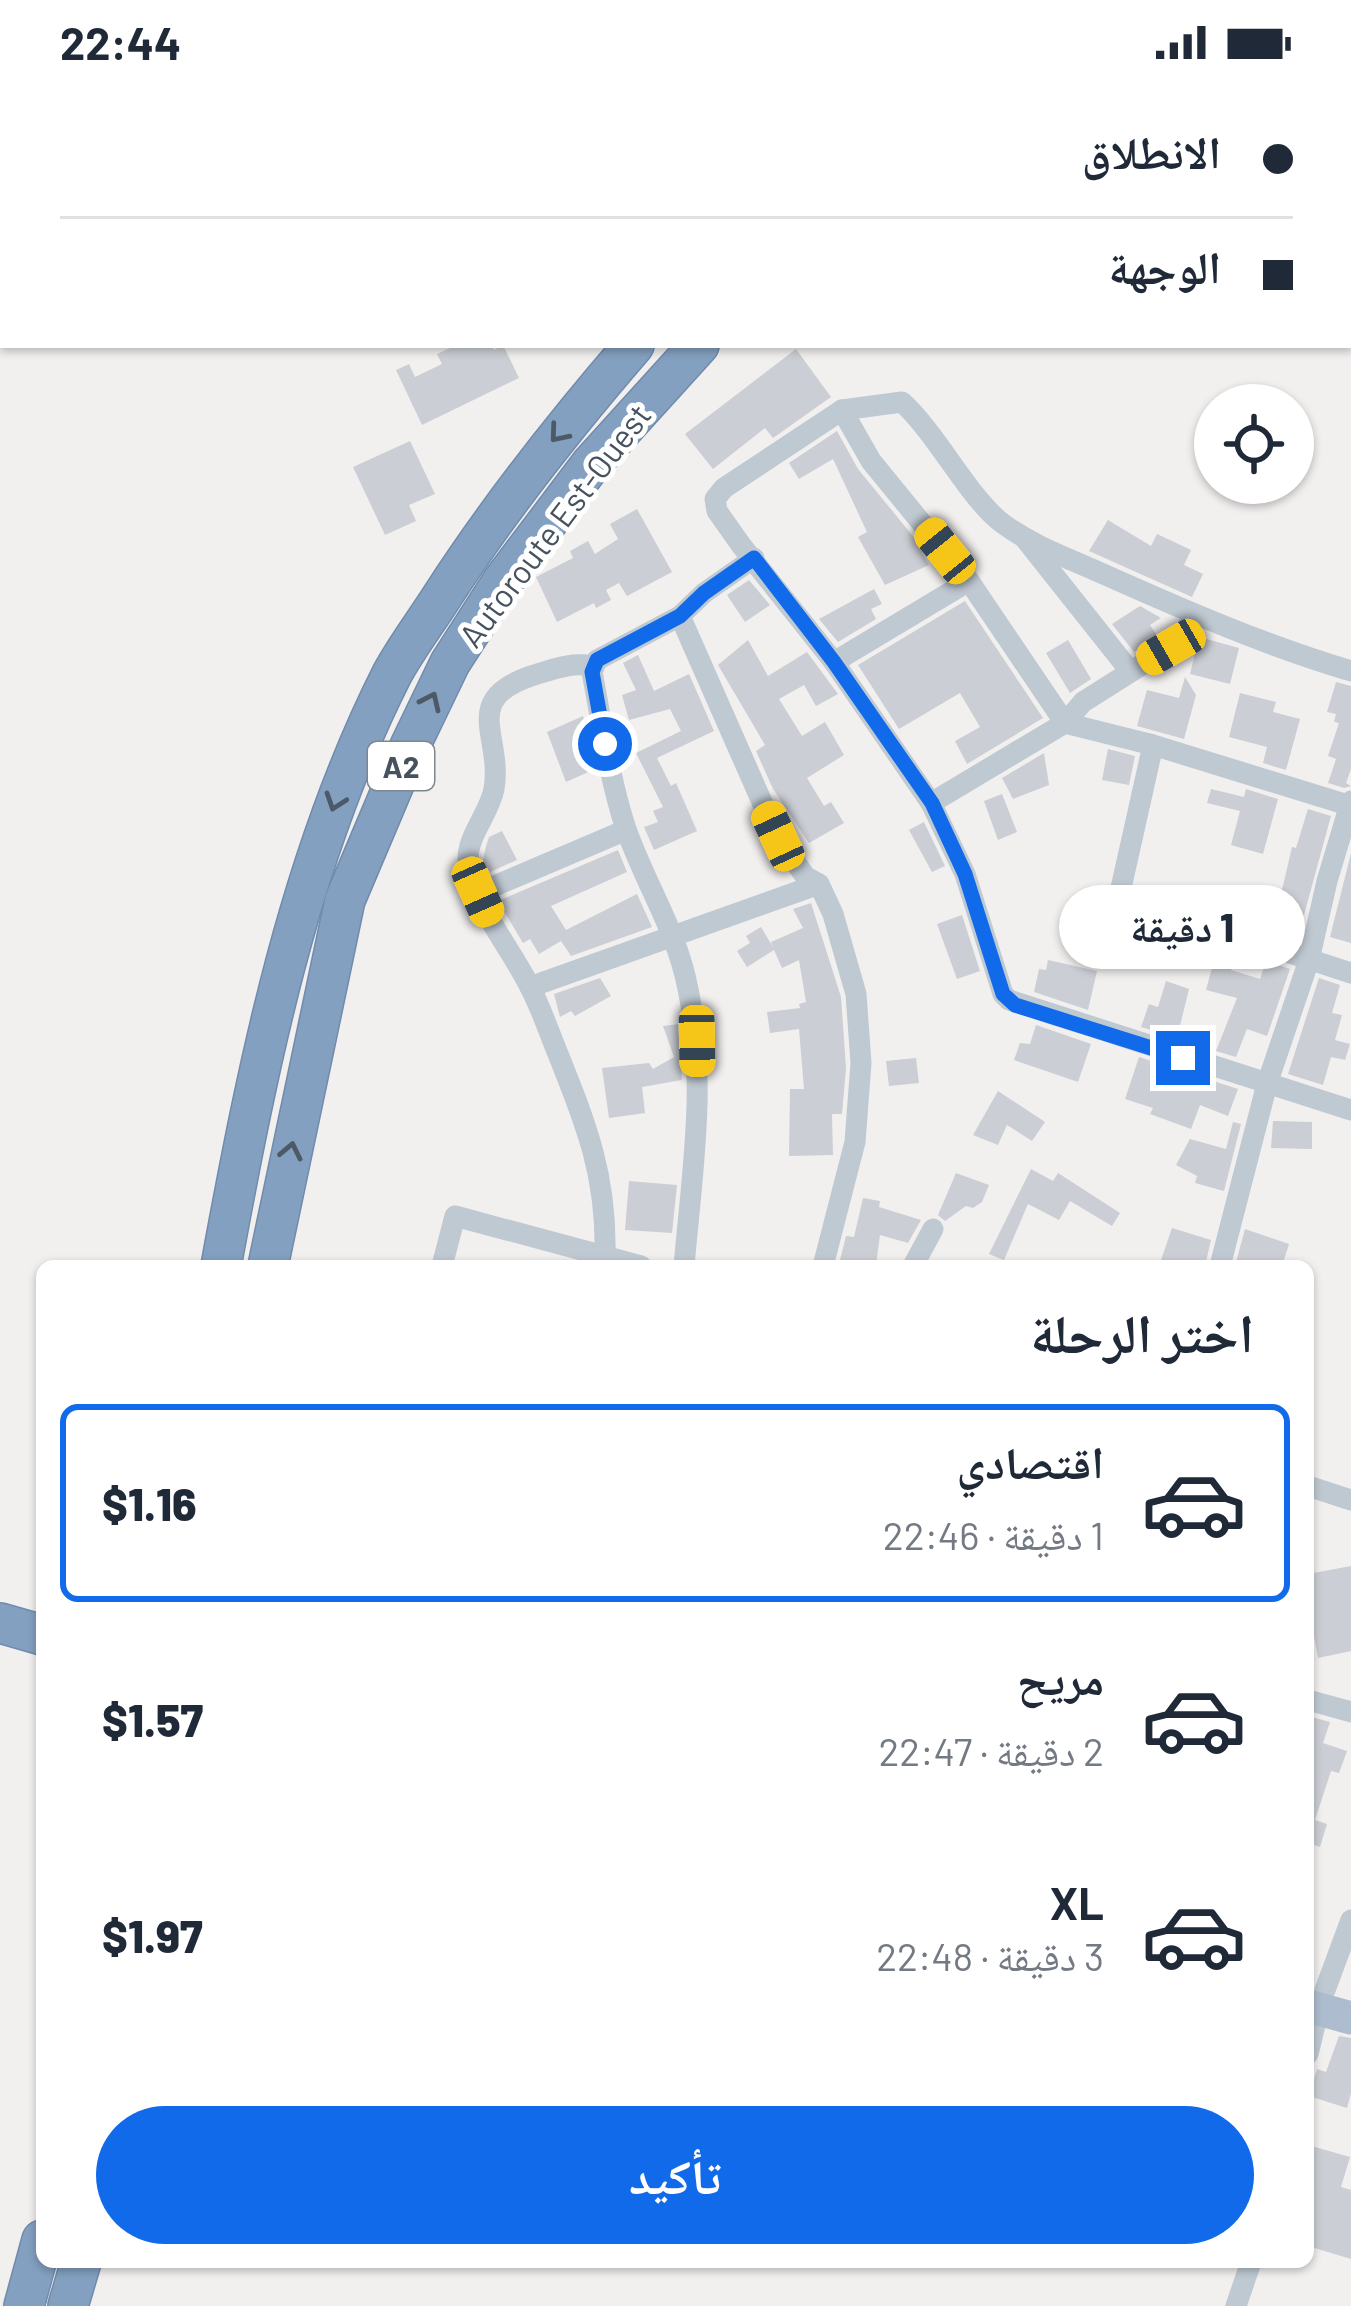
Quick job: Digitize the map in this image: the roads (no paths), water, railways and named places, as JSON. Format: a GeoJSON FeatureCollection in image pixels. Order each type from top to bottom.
{"type":"FeatureCollection","features":[{"type":"Feature","properties":{"kind":"highway","name":"Autoroute Est-Ouest"},"geometry":{"type":"LineString","coordinates":[[222,1260],[254,1094],[293,939],[338,790],[394,670],[470,553],[541,454],[631,348]]}},
{"type":"Feature","properties":{"kind":"highway","name":"Autoroute Est-Ouest"},"geometry":{"type":"LineString","coordinates":[[269,1260],[345,900],[411,744],[450,663],[502,582],[592,463],[696,348]]}},
{"type":"Feature","properties":{"kind":"highway"},"geometry":{"type":"LineString","coordinates":[[0,1623],[36,1632]]}},
{"type":"Feature","properties":{"kind":"highway"},"geometry":{"type":"LineString","coordinates":[[0,1648],[36,1657]]}},
{"type":"Feature","properties":{"kind":"highway"},"geometry":{"type":"LineString","coordinates":[[24,2306],[36,2262]]}},
{"type":"Feature","properties":{"kind":"highway"},"geometry":{"type":"LineString","coordinates":[[68,2306],[79,2268]]}},
{"type":"Feature","properties":{"kind":"street"},"geometry":{"type":"LineString","coordinates":[[1351,670],[1282,650],[1197,616],[1025,538],[998,520],[920,418],[902,402],[842,410],[724,488],[715,499],[717,511],[834,662],[932,803],[965,874],[1003,994],[1009,1000],[1351,1110]]}},
{"type":"Feature","properties":{"kind":"street"},"geometry":{"type":"LineString","coordinates":[[842,410],[871,460],[969,581],[1065,723],[1350,804],[1309,960],[1267,1084],[1222,1260]]}},
{"type":"Feature","properties":{"kind":"street"},"geometry":{"type":"LineString","coordinates":[[1025,538],[1130,671]]}},
{"type":"Feature","properties":{"kind":"street"},"geometry":{"type":"LineString","coordinates":[[685,1260],[698,1101],[697,1041],[674,934],[626,830],[612,779],[593,666],[680,616],[754,558]]}},
{"type":"Feature","properties":{"kind":"street"},"geometry":{"type":"LineString","coordinates":[[834,662],[969,581]]}},
{"type":"Feature","properties":{"kind":"street"},"geometry":{"type":"LineString","coordinates":[[680,616],[778,836],[805,876],[819,884],[846,950],[856,994],[861,1063],[855,1142],[825,1260]]}},
{"type":"Feature","properties":{"kind":"street"},"geometry":{"type":"LineString","coordinates":[[932,803],[1065,723],[1083,702],[1171,647],[1197,616]]}},
{"type":"Feature","properties":{"kind":"street"},"geometry":{"type":"LineString","coordinates":[[593,666],[573,662],[506,685],[494,695],[489,730],[494,787],[471,838],[468,871],[496,932],[530,987],[592,1138],[606,1214],[605,1256]]}},
{"type":"Feature","properties":{"kind":"street"},"geometry":{"type":"LineString","coordinates":[[1153,745],[1119,897],[1351,973]]}},
{"type":"Feature","properties":{"kind":"street"},"geometry":{"type":"LineString","coordinates":[[478,892],[626,830]]}},
{"type":"Feature","properties":{"kind":"street"},"geometry":{"type":"LineString","coordinates":[[530,987],[819,884]]}},
{"type":"Feature","properties":{"kind":"street"},"geometry":{"type":"LineString","coordinates":[[444,1260],[455,1216],[619,1260]]}},
{"type":"Feature","properties":{"kind":"street"},"geometry":{"type":"LineString","coordinates":[[916,1260],[933,1229]]}},
{"type":"Feature","properties":{"kind":"street"},"geometry":{"type":"LineString","coordinates":[[1314,1488],[1351,1500]]}},
{"type":"Feature","properties":{"kind":"street"},"geometry":{"type":"LineString","coordinates":[[1314,1702],[1351,1712]]}},
{"type":"Feature","properties":{"kind":"street"},"geometry":{"type":"LineString","coordinates":[[1314,2037],[1351,1920]]}},
{"type":"Feature","properties":{"kind":"street"},"geometry":{"type":"LineString","coordinates":[[1237,2306],[1249,2268]]}}]}
